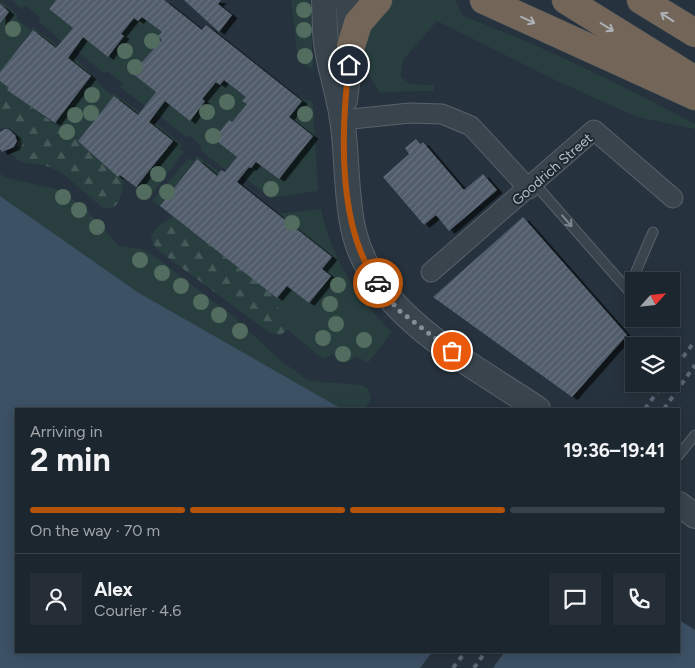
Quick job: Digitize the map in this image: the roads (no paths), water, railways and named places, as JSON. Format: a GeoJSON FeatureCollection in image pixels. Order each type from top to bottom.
{"type":"FeatureCollection","features":[{"type":"Feature","properties":{"kind":"highway"},"geometry":{"type":"LineString","coordinates":[[351,46],[358,23],[378,0]]}},
{"type":"Feature","properties":{"kind":"highway"},"geometry":{"type":"LineString","coordinates":[[484,0],[695,96]]}},
{"type":"Feature","properties":{"kind":"highway"},"geometry":{"type":"LineString","coordinates":[[566,0],[695,80]]}},
{"type":"Feature","properties":{"kind":"highway"},"geometry":{"type":"LineString","coordinates":[[641,0],[695,33]]}},
{"type":"Feature","properties":{"kind":"street"},"geometry":{"type":"LineString","coordinates":[[324,0],[326,48],[342,120],[346,180],[354,233],[368,271],[397,309],[452,351],[537,408]]}},
{"type":"Feature","properties":{"kind":"street"},"geometry":{"type":"LineString","coordinates":[[342,120],[351,46],[348,0]]}},
{"type":"Feature","properties":{"kind":"street"},"geometry":{"type":"LineString","coordinates":[[342,120],[410,113],[442,114],[471,126],[532,187]]}},
{"type":"Feature","properties":{"kind":"street","name":"Goodrich Street"},"geometry":{"type":"LineString","coordinates":[[431,272],[532,187],[594,130],[673,198]]}},
{"type":"Feature","properties":{"kind":"street"},"geometry":{"type":"LineString","coordinates":[[680,505],[695,516]]}},
{"type":"Feature","properties":{"kind":"lane"},"geometry":{"type":"LineString","coordinates":[[532,187],[628,290],[653,232]]}},
{"type":"Feature","properties":{"kind":"lane"},"geometry":{"type":"LineString","coordinates":[[680,454],[695,435]]}},
{"type":"Feature","properties":{"kind":"water"},"geometry":{"type":"Polygon","coordinates":[[[0,196],[139,293],[340,408],[15,408],[15,653],[680,653],[680,621],[695,630],[695,668],[0,668],[0,196]]]}},
{"type":"Feature","properties":{"kind":"railway"},"geometry":{"type":"LineString","coordinates":[[680,361],[695,341]]}},
{"type":"Feature","properties":{"kind":"railway"},"geometry":{"type":"LineString","coordinates":[[665,408],[695,365]]}},
{"type":"Feature","properties":{"kind":"railway"},"geometry":{"type":"LineString","coordinates":[[646,408],[657,392]]}},
{"type":"Feature","properties":{"kind":"railway"},"geometry":{"type":"LineString","coordinates":[[453,668],[464,653]]}},
{"type":"Feature","properties":{"kind":"railway"},"geometry":{"type":"LineString","coordinates":[[474,668],[485,653]]}}]}
